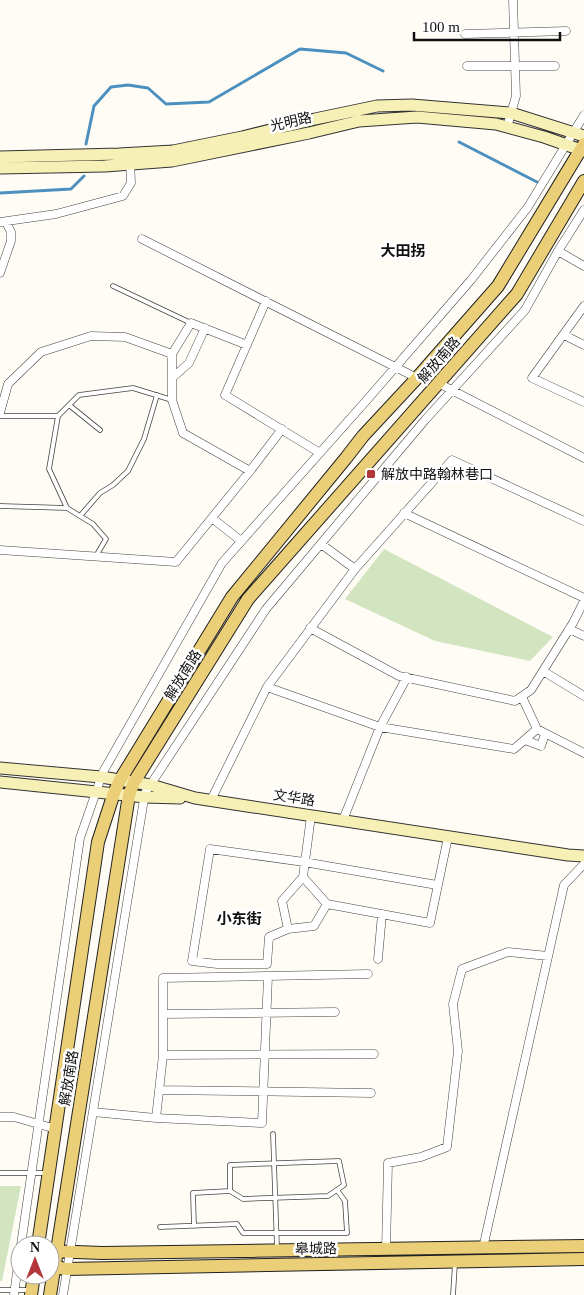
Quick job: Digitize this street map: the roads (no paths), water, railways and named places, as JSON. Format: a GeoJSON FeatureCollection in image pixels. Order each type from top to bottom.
{"type":"FeatureCollection","features":[{"type":"Feature","properties":{"kind":"main road","name":"解放南路"},"geometry":{"type":"LineString","coordinates":[[40,1235],[98,842],[120,780],[232,596],[362,436],[417,378],[498,286],[583,149]]}},
{"type":"Feature","properties":{"kind":"main road","name":"解放南路"},"geometry":{"type":"LineString","coordinates":[[56,1235],[129,795],[134,782],[248,599],[517,294],[584,181]]}},
{"type":"Feature","properties":{"kind":"main road","name":"皋城路"},"geometry":{"type":"LineString","coordinates":[[60,1251],[584,1246]]}},
{"type":"Feature","properties":{"kind":"main road","name":"皋城路"},"geometry":{"type":"LineString","coordinates":[[60,1267],[584,1259]]}},
{"type":"Feature","properties":{"kind":"street"},"geometry":{"type":"LineString","coordinates":[[507,127],[516,96],[513,0]]}},
{"type":"Feature","properties":{"kind":"street"},"geometry":{"type":"LineString","coordinates":[[465,34],[566,31]]}},
{"type":"Feature","properties":{"kind":"street"},"geometry":{"type":"LineString","coordinates":[[467,66],[555,66]]}},
{"type":"Feature","properties":{"kind":"street","name":"光明路"},"geometry":{"type":"LineString","coordinates":[[0,168],[130,159],[242,137],[377,106],[412,104],[510,113],[579,134]]}},
{"type":"Feature","properties":{"kind":"street"},"geometry":{"type":"LineString","coordinates":[[22,1235],[80,838],[101,777],[222,563],[471,280],[528,207],[566,145],[579,134],[584,115]]}},
{"type":"Feature","properties":{"kind":"street","name":"光明路"},"geometry":{"type":"LineString","coordinates":[[0,157],[172,161],[231,150],[359,121],[417,116],[496,124],[544,136],[566,145],[583,149]]}},
{"type":"Feature","properties":{"kind":"street"},"geometry":{"type":"LineString","coordinates":[[3,222],[56,214],[123,196],[130,183],[130,159]]}},
{"type":"Feature","properties":{"kind":"street"},"geometry":{"type":"LineString","coordinates":[[60,1264],[70,1252],[145,793],[266,610],[452,390],[525,310],[558,251],[584,210]]}},
{"type":"Feature","properties":{"kind":"street"},"geometry":{"type":"LineString","coordinates":[[0,273],[11,241],[11,232],[3,222]]}},
{"type":"Feature","properties":{"kind":"street"},"geometry":{"type":"LineString","coordinates":[[142,239],[417,378]]}},
{"type":"Feature","properties":{"kind":"street"},"geometry":{"type":"LineString","coordinates":[[558,251],[584,266]]}},
{"type":"Feature","properties":{"kind":"street"},"geometry":{"type":"LineString","coordinates":[[266,301],[226,395],[320,453]]}},
{"type":"Feature","properties":{"kind":"street"},"geometry":{"type":"LineString","coordinates":[[584,306],[532,378],[584,402]]}},
{"type":"Feature","properties":{"kind":"street"},"geometry":{"type":"LineString","coordinates":[[247,345],[191,322],[172,354],[172,400],[183,433],[250,470]]}},
{"type":"Feature","properties":{"kind":"street"},"geometry":{"type":"LineString","coordinates":[[172,378],[189,363],[206,328]]}},
{"type":"Feature","properties":{"kind":"street"},"geometry":{"type":"LineString","coordinates":[[564,335],[584,345]]}},
{"type":"Feature","properties":{"kind":"street"},"geometry":{"type":"LineString","coordinates":[[0,414],[8,384],[41,352],[91,336],[125,337],[172,354]]}},
{"type":"Feature","properties":{"kind":"street"},"geometry":{"type":"LineString","coordinates":[[438,383],[584,458]]}},
{"type":"Feature","properties":{"kind":"street"},"geometry":{"type":"LineString","coordinates":[[0,550],[176,562],[282,430]]}},
{"type":"Feature","properties":{"kind":"street"},"geometry":{"type":"LineString","coordinates":[[211,800],[267,687],[355,569],[452,460],[584,521]]}},
{"type":"Feature","properties":{"kind":"street"},"geometry":{"type":"LineString","coordinates":[[310,628],[399,676],[515,701],[531,690],[569,629],[584,599],[404,513]]}},
{"type":"Feature","properties":{"kind":"street"},"geometry":{"type":"LineString","coordinates":[[212,518],[241,541]]}},
{"type":"Feature","properties":{"kind":"street"},"geometry":{"type":"LineString","coordinates":[[321,544],[355,569]]}},
{"type":"Feature","properties":{"kind":"street"},"geometry":{"type":"LineString","coordinates":[[569,629],[584,636]]}},
{"type":"Feature","properties":{"kind":"street"},"geometry":{"type":"LineString","coordinates":[[543,671],[584,696]]}},
{"type":"Feature","properties":{"kind":"street"},"geometry":{"type":"LineString","coordinates":[[343,820],[380,727],[407,677]]}},
{"type":"Feature","properties":{"kind":"street"},"geometry":{"type":"LineString","coordinates":[[267,687],[380,727],[514,749],[537,729]]}},
{"type":"Feature","properties":{"kind":"street"},"geometry":{"type":"LineString","coordinates":[[522,696],[537,729],[584,753]]}},
{"type":"Feature","properties":{"kind":"street"},"geometry":{"type":"LineString","coordinates":[[525,740],[541,746],[545,734]]}},
{"type":"Feature","properties":{"kind":"street","name":"文华路"},"geometry":{"type":"LineString","coordinates":[[0,768],[101,777],[151,785],[195,798],[584,856]]}},
{"type":"Feature","properties":{"kind":"street"},"geometry":{"type":"LineString","coordinates":[[0,782],[145,797],[195,798]]}},
{"type":"Feature","properties":{"kind":"street"},"geometry":{"type":"LineString","coordinates":[[288,929],[282,901],[303,877],[311,816]]}},
{"type":"Feature","properties":{"kind":"street"},"geometry":{"type":"LineString","coordinates":[[303,877],[327,904],[430,923],[448,837]]}},
{"type":"Feature","properties":{"kind":"street"},"geometry":{"type":"LineString","coordinates":[[327,904],[314,926],[288,929],[269,937],[267,964],[217,964],[192,960],[210,849],[304,862],[438,885]]}},
{"type":"Feature","properties":{"kind":"street"},"geometry":{"type":"LineString","coordinates":[[484,1248],[564,885],[584,864]]}},
{"type":"Feature","properties":{"kind":"street"},"geometry":{"type":"LineString","coordinates":[[378,959],[382,914]]}},
{"type":"Feature","properties":{"kind":"street"},"geometry":{"type":"LineString","coordinates":[[386,1249],[388,1163],[420,1158],[447,1147],[458,1052],[453,1004],[462,969],[508,952],[548,956]]}},
{"type":"Feature","properties":{"kind":"street"},"geometry":{"type":"LineString","coordinates":[[156,1118],[162,1055],[163,978],[368,974]]}},
{"type":"Feature","properties":{"kind":"street"},"geometry":{"type":"LineString","coordinates":[[93,1112],[156,1118],[262,1123],[268,976]]}},
{"type":"Feature","properties":{"kind":"street"},"geometry":{"type":"LineString","coordinates":[[162,1014],[335,1012]]}},
{"type":"Feature","properties":{"kind":"street"},"geometry":{"type":"LineString","coordinates":[[162,1055],[374,1054]]}},
{"type":"Feature","properties":{"kind":"street"},"geometry":{"type":"LineString","coordinates":[[159,1090],[371,1093]]}},
{"type":"Feature","properties":{"kind":"street"},"geometry":{"type":"LineString","coordinates":[[0,1117],[14,1117],[56,1129]]}},
{"type":"Feature","properties":{"kind":"street"},"geometry":{"type":"LineString","coordinates":[[60,1281],[63,1295]]}},
{"type":"Feature","properties":{"kind":"lane"},"geometry":{"type":"LineString","coordinates":[[113,286],[191,322]]}},
{"type":"Feature","properties":{"kind":"lane"},"geometry":{"type":"LineString","coordinates":[[67,508],[49,469],[58,416],[79,395],[133,388],[172,400]]}},
{"type":"Feature","properties":{"kind":"lane"},"geometry":{"type":"LineString","coordinates":[[80,516],[100,493],[113,485],[128,471],[144,439],[157,395]]}},
{"type":"Feature","properties":{"kind":"lane"},"geometry":{"type":"LineString","coordinates":[[69,405],[100,430]]}},
{"type":"Feature","properties":{"kind":"lane"},"geometry":{"type":"LineString","coordinates":[[0,414],[58,416]]}},
{"type":"Feature","properties":{"kind":"lane"},"geometry":{"type":"LineString","coordinates":[[0,506],[67,508],[92,524],[106,540],[96,556]]}},
{"type":"Feature","properties":{"kind":"lane"},"geometry":{"type":"LineString","coordinates":[[273,1134],[278,1250]]}},
{"type":"Feature","properties":{"kind":"lane"},"geometry":{"type":"LineString","coordinates":[[194,1226],[193,1193],[230,1191],[243,1199],[328,1196],[344,1185],[340,1161],[230,1165],[230,1191]]}},
{"type":"Feature","properties":{"kind":"lane"},"geometry":{"type":"LineString","coordinates":[[0,1173],[49,1174]]}},
{"type":"Feature","properties":{"kind":"lane"},"geometry":{"type":"LineString","coordinates":[[160,1228],[237,1224],[243,1233],[347,1233],[345,1201],[337,1190]]}},
{"type":"Feature","properties":{"kind":"lane"},"geometry":{"type":"LineString","coordinates":[[453,1295],[455,1260]]}},
{"type":"Feature","properties":{"kind":"lane"},"geometry":{"type":"LineString","coordinates":[[0,1290],[14,1293],[31,1293]]}},
{"type":"Feature","properties":{"kind":"waterway"},"geometry":{"type":"LineString","coordinates":[[86,144],[94,106],[111,87],[128,85],[148,88],[166,104],[209,102],[300,49],[346,53],[383,71]]}},
{"type":"Feature","properties":{"kind":"waterway"},"geometry":{"type":"LineString","coordinates":[[459,142],[537,182]]}},
{"type":"Feature","properties":{"kind":"waterway"},"geometry":{"type":"LineString","coordinates":[[0,193],[71,189],[84,176]]}},
{"type":"Feature","properties":{"kind":"place","name":"解放中路翰林巷口"},"geometry":{"type":"Point","coordinates":[371,474]}},
{"type":"Feature","properties":{"kind":"district","name":"大田拐"},"geometry":{"type":"Point","coordinates":[403,251]}},
{"type":"Feature","properties":{"kind":"district","name":"小东街"},"geometry":{"type":"Point","coordinates":[239,919]}}]}
